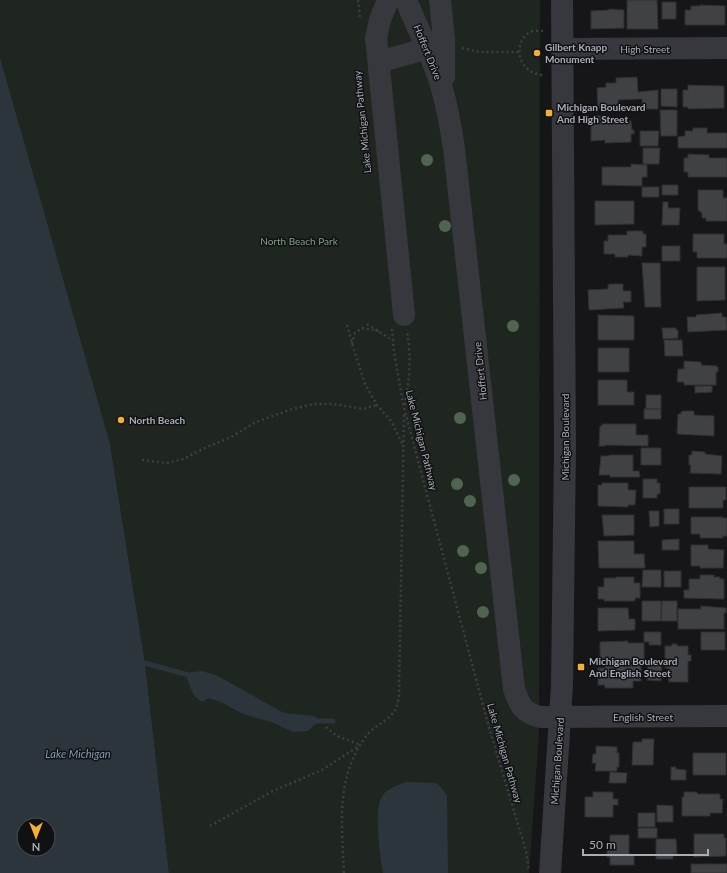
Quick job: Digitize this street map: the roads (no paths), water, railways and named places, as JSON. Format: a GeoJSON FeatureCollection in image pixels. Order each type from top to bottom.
{"type":"FeatureCollection","features":[{"type":"Feature","properties":{"kind":"street"},"geometry":{"type":"LineString","coordinates":[[388,0],[376,38],[398,320]]}},
{"type":"Feature","properties":{"kind":"street","name":"Hoffert Drive"},"geometry":{"type":"LineString","coordinates":[[406,0],[436,43],[454,148],[514,689],[522,708],[531,715],[541,717],[560,717]]}},
{"type":"Feature","properties":{"kind":"street"},"geometry":{"type":"LineString","coordinates":[[379,62],[436,43],[440,0]]}},
{"type":"Feature","properties":{"kind":"street","name":"Michigan Boulevard"},"geometry":{"type":"LineString","coordinates":[[550,873],[562,685],[565,446],[562,0]]}},
{"type":"Feature","properties":{"kind":"street","name":"High Street"},"geometry":{"type":"LineString","coordinates":[[562,49],[727,48]]}},
{"type":"Feature","properties":{"kind":"street","name":"English Street"},"geometry":{"type":"LineString","coordinates":[[560,717],[727,716]]}},
{"type":"Feature","properties":{"kind":"water","name":"Lake Michigan"},"geometry":{"type":"Polygon","coordinates":[[[0,58],[110,444],[145,663],[169,873],[0,873],[0,58]]]}},
{"type":"Feature","properties":{"kind":"water"},"geometry":{"type":"Polygon","coordinates":[[[202,671],[218,676],[284,713],[315,716],[318,721],[308,731],[293,732],[271,722],[243,714],[221,702],[208,698],[202,702],[195,696],[189,686],[186,673],[202,671]]]}},
{"type":"Feature","properties":{"kind":"water"},"geometry":{"type":"Polygon","coordinates":[[[406,782],[437,783],[447,795],[448,873],[383,873],[378,835],[379,805],[381,798],[385,793],[406,782]]]}},
{"type":"Feature","properties":{"kind":"waterway"},"geometry":{"type":"LineString","coordinates":[[145,663],[192,676]]}},
{"type":"Feature","properties":{"kind":"waterway"},"geometry":{"type":"LineString","coordinates":[[312,721],[333,721]]}},
{"type":"Feature","properties":{"kind":"place","name":"Gilbert Knapp Monument"},"geometry":{"type":"Point","coordinates":[537,53]}},
{"type":"Feature","properties":{"kind":"place","name":"Michigan Boulevard And High Street"},"geometry":{"type":"Point","coordinates":[549,113]}},
{"type":"Feature","properties":{"kind":"place","name":"North Beach"},"geometry":{"type":"Point","coordinates":[121,420]}},
{"type":"Feature","properties":{"kind":"place","name":"Michigan Boulevard And English Street"},"geometry":{"type":"Point","coordinates":[581,667]}},
{"type":"Feature","properties":{"kind":"park label","name":"North Beach Park"},"geometry":{"type":"Point","coordinates":[299,241]}}]}
